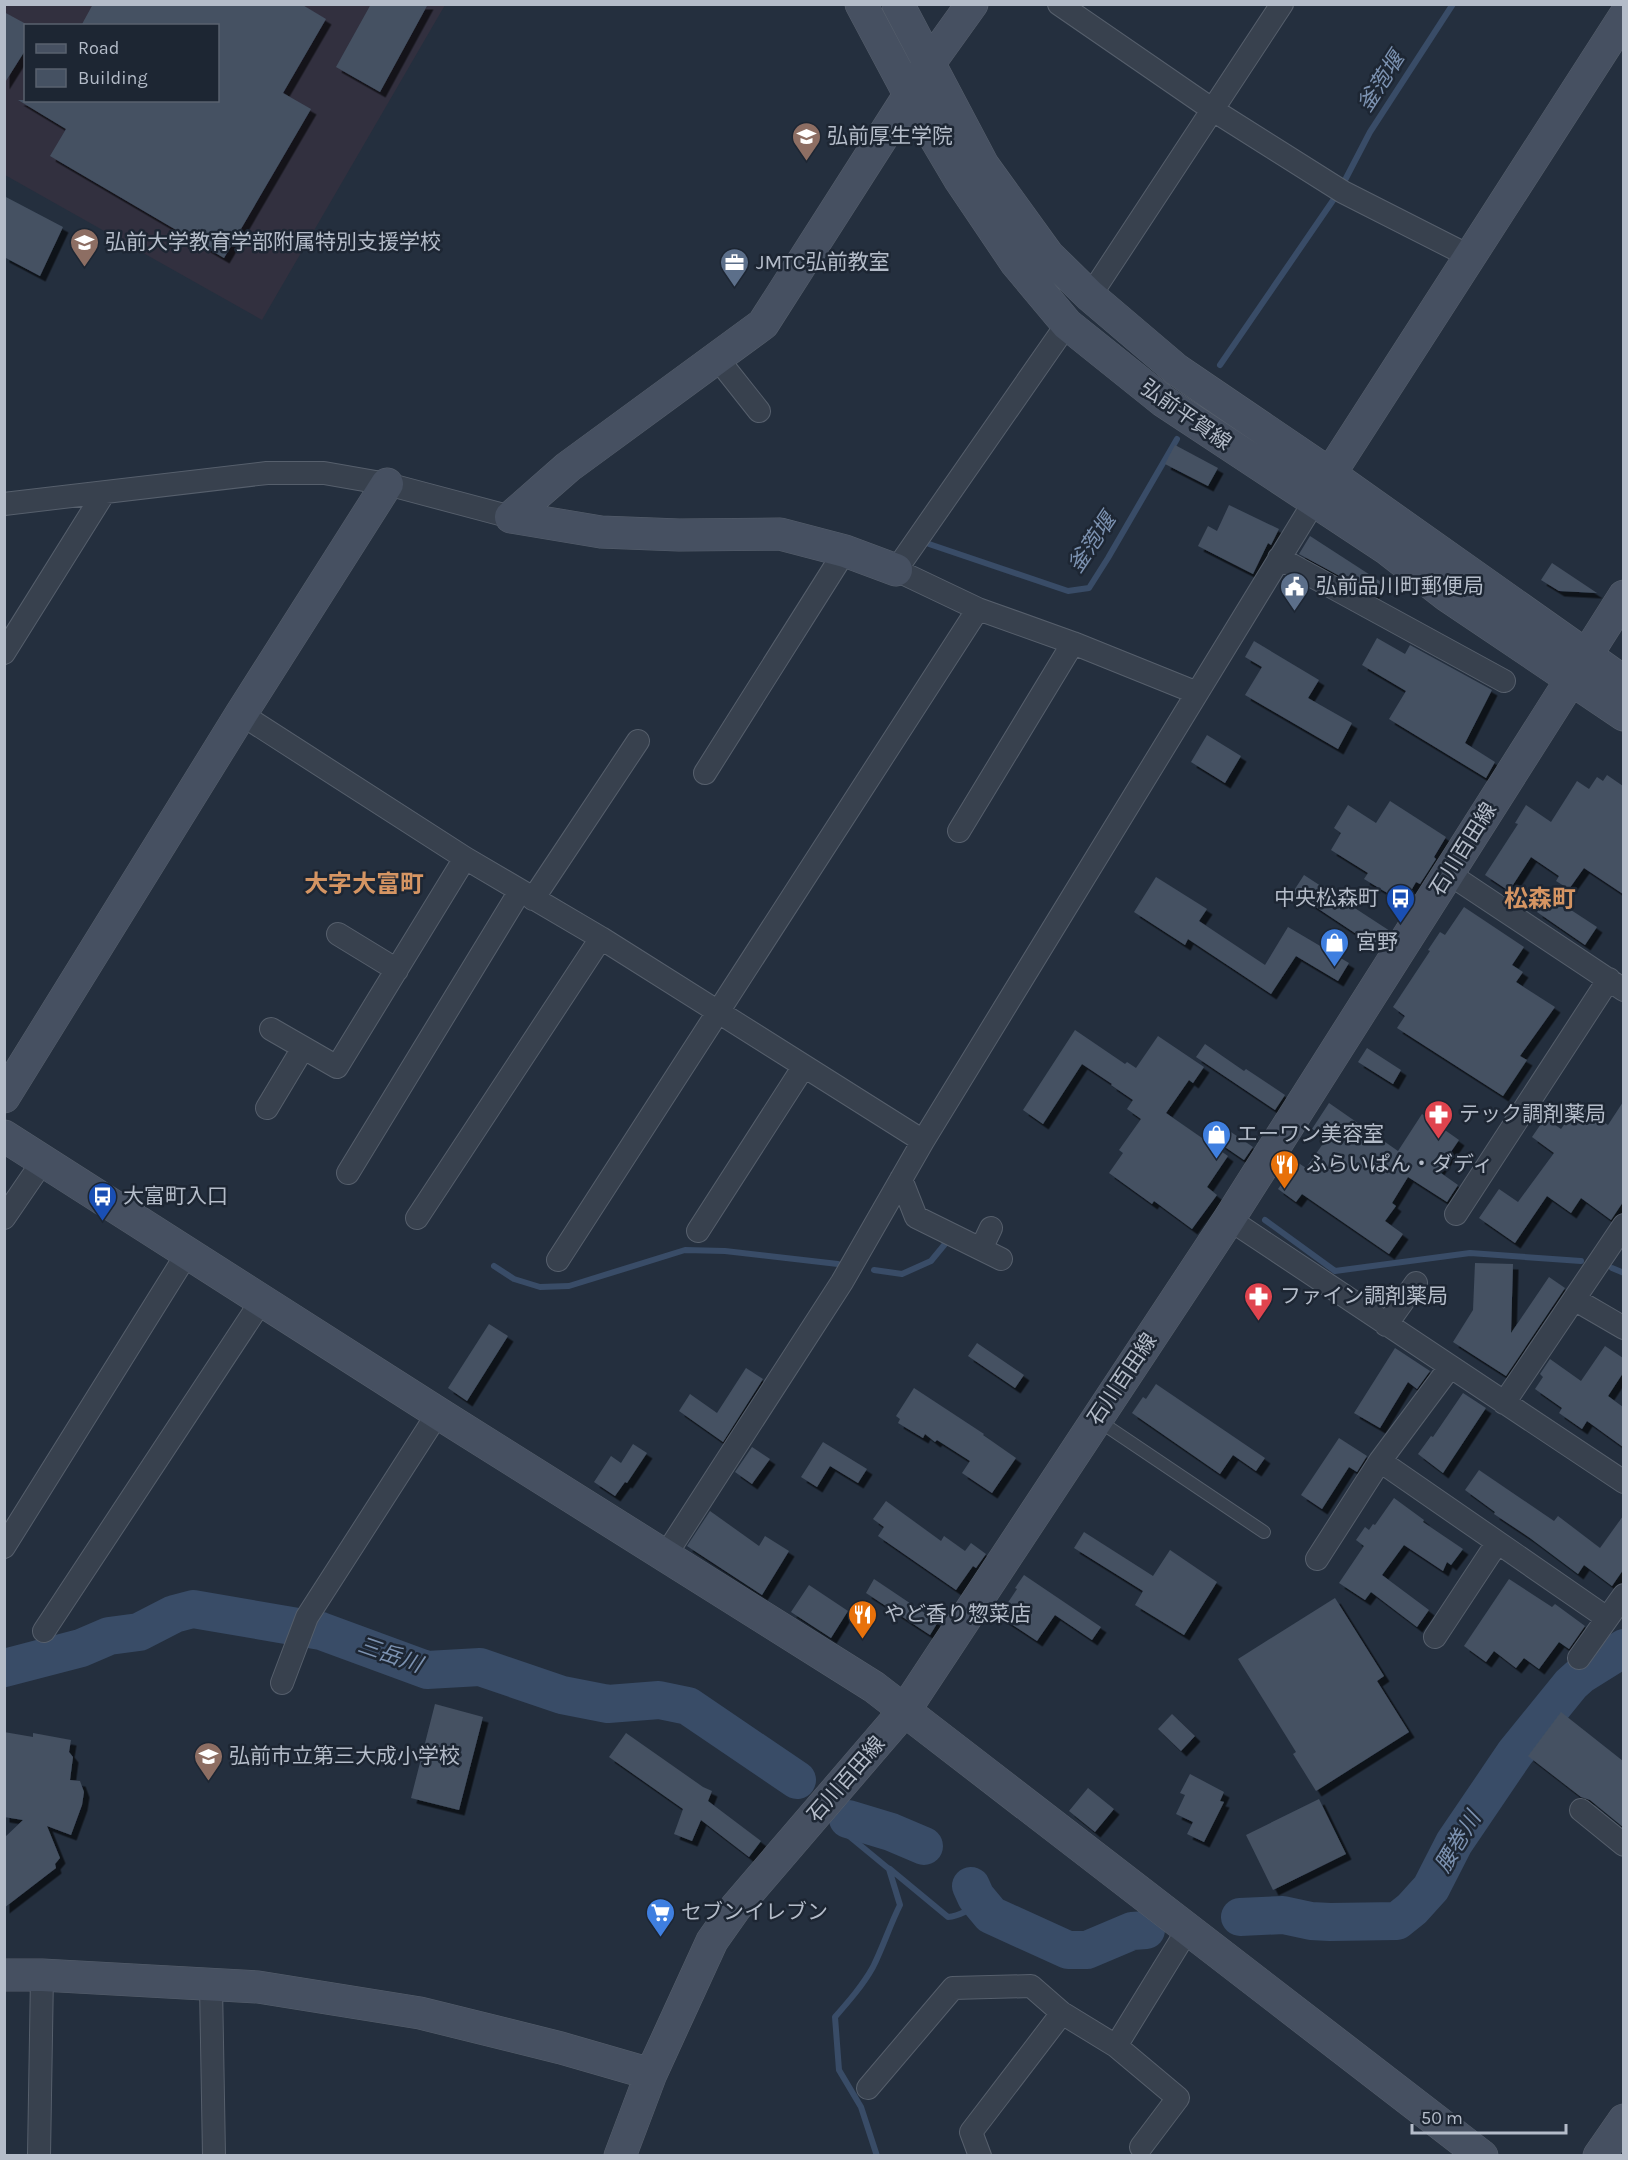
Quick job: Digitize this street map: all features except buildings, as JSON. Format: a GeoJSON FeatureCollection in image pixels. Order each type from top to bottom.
{"type":"FeatureCollection","features":[{"type":"Feature","properties":{"kind":"street","name":"弘前平賀線"},"geometry":{"type":"LineString","coordinates":[[861,4],[909,94],[960,180],[1016,263],[1067,324],[1162,401],[1387,549],[1446,595],[1578,667],[1623,682]]}},
{"type":"Feature","properties":{"kind":"street","name":"弘前平賀線"},"geometry":{"type":"LineString","coordinates":[[898,4],[983,165],[1048,255],[1090,296],[1178,370],[1330,474],[1578,667],[1623,715]]}},
{"type":"Feature","properties":{"kind":"street"},"geometry":{"type":"LineString","coordinates":[[511,517],[568,467],[763,324],[928,64],[972,4]]}},
{"type":"Feature","properties":{"kind":"street"},"geometry":{"type":"LineString","coordinates":[[1059,4],[1213,110],[1343,192],[1471,257]]}},
{"type":"Feature","properties":{"kind":"street"},"geometry":{"type":"LineString","coordinates":[[1090,296],[1282,4]]}},
{"type":"Feature","properties":{"kind":"street"},"geometry":{"type":"LineString","coordinates":[[665,1556],[842,1282],[923,1142],[1330,474],[1623,17]]}},
{"type":"Feature","properties":{"kind":"street"},"geometry":{"type":"LineString","coordinates":[[896,570],[1067,324]]}},
{"type":"Feature","properties":{"kind":"street"},"geometry":{"type":"LineString","coordinates":[[717,358],[759,411]]}},
{"type":"Feature","properties":{"kind":"street"},"geometry":{"type":"LineString","coordinates":[[4,504],[267,473],[324,473],[387,484],[511,517],[601,532],[679,535],[780,534],[845,551],[896,570],[978,609],[1073,643],[1197,693]]}},
{"type":"Feature","properties":{"kind":"street"},"geometry":{"type":"LineString","coordinates":[[4,1097],[241,714],[387,484]]}},
{"type":"Feature","properties":{"kind":"street"},"geometry":{"type":"LineString","coordinates":[[4,653],[104,493]]}},
{"type":"Feature","properties":{"kind":"street"},"geometry":{"type":"LineString","coordinates":[[705,773],[845,551]]}},
{"type":"Feature","properties":{"kind":"street"},"geometry":{"type":"LineString","coordinates":[[1280,558],[1504,681]]}},
{"type":"Feature","properties":{"kind":"street","name":"石川百田線"},"geometry":{"type":"LineString","coordinates":[[620,2156],[651,2074],[712,1941],[736,1907],[905,1710],[1229,1219],[1623,596]]}},
{"type":"Feature","properties":{"kind":"street"},"geometry":{"type":"LineString","coordinates":[[558,1260],[978,609]]}},
{"type":"Feature","properties":{"kind":"street"},"geometry":{"type":"LineString","coordinates":[[959,831],[1073,643]]}},
{"type":"Feature","properties":{"kind":"street"},"geometry":{"type":"LineString","coordinates":[[241,714],[465,858],[601,938],[923,1142]]}},
{"type":"Feature","properties":{"kind":"street"},"geometry":{"type":"LineString","coordinates":[[348,1173],[526,895],[638,741]]}},
{"type":"Feature","properties":{"kind":"street"},"geometry":{"type":"LineString","coordinates":[[271,1029],[336,1068],[465,858]]}},
{"type":"Feature","properties":{"kind":"street"},"geometry":{"type":"LineString","coordinates":[[1448,873],[1616,984],[1456,1214]]}},
{"type":"Feature","properties":{"kind":"street"},"geometry":{"type":"LineString","coordinates":[[338,934],[397,970]]}},
{"type":"Feature","properties":{"kind":"street"},"geometry":{"type":"LineString","coordinates":[[417,1218],[601,938]]}},
{"type":"Feature","properties":{"kind":"street"},"geometry":{"type":"LineString","coordinates":[[267,1108],[303,1048]]}},
{"type":"Feature","properties":{"kind":"street"},"geometry":{"type":"LineString","coordinates":[[698,1231],[804,1066]]}},
{"type":"Feature","properties":{"kind":"street"},"geometry":{"type":"LineString","coordinates":[[4,1136],[438,1413],[874,1687],[1482,2156]]}},
{"type":"Feature","properties":{"kind":"street"},"geometry":{"type":"LineString","coordinates":[[4,1218],[43,1161]]}},
{"type":"Feature","properties":{"kind":"street"},"geometry":{"type":"LineString","coordinates":[[901,1179],[916,1217],[1001,1259]]}},
{"type":"Feature","properties":{"kind":"street"},"geometry":{"type":"LineString","coordinates":[[1229,1219],[1623,1482]]}},
{"type":"Feature","properties":{"kind":"street"},"geometry":{"type":"LineString","coordinates":[[1504,1403],[1623,1225]]}},
{"type":"Feature","properties":{"kind":"street"},"geometry":{"type":"LineString","coordinates":[[981,1249],[991,1228]]}},
{"type":"Feature","properties":{"kind":"street"},"geometry":{"type":"LineString","coordinates":[[4,1547],[188,1252]]}},
{"type":"Feature","properties":{"kind":"street"},"geometry":{"type":"LineString","coordinates":[[1386,1325],[1416,1283]]}},
{"type":"Feature","properties":{"kind":"street"},"geometry":{"type":"LineString","coordinates":[[1574,1299],[1623,1328]]}},
{"type":"Feature","properties":{"kind":"street"},"geometry":{"type":"LineString","coordinates":[[44,1631],[262,1300]]}},
{"type":"Feature","properties":{"kind":"street"},"geometry":{"type":"LineString","coordinates":[[1317,1559],[1380,1461],[1450,1367]]}},
{"type":"Feature","properties":{"kind":"street"},"geometry":{"type":"LineString","coordinates":[[282,1683],[303,1627],[438,1413]]}},
{"type":"Feature","properties":{"kind":"street"},"geometry":{"type":"LineString","coordinates":[[1380,1461],[1607,1618]]}},
{"type":"Feature","properties":{"kind":"street"},"geometry":{"type":"LineString","coordinates":[[1435,1637],[1497,1543]]}},
{"type":"Feature","properties":{"kind":"street"},"geometry":{"type":"LineString","coordinates":[[1579,1658],[1623,1595]]}},
{"type":"Feature","properties":{"kind":"street"},"geometry":{"type":"LineString","coordinates":[[1581,1810],[1623,1845]]}},
{"type":"Feature","properties":{"kind":"street"},"geometry":{"type":"LineString","coordinates":[[1116,2046],[1188,1929]]}},
{"type":"Feature","properties":{"kind":"street"},"geometry":{"type":"LineString","coordinates":[[4,1975],[258,1987],[420,2013],[561,2048],[651,2074]]}},
{"type":"Feature","properties":{"kind":"street"},"geometry":{"type":"LineString","coordinates":[[39,2156],[42,1975]]}},
{"type":"Feature","properties":{"kind":"street"},"geometry":{"type":"LineString","coordinates":[[211,1985],[214,2156]]}},
{"type":"Feature","properties":{"kind":"street"},"geometry":{"type":"LineString","coordinates":[[868,2088],[953,1988],[1031,1986],[1062,2013],[1116,2046],[1178,2098],[1141,2147]]}},
{"type":"Feature","properties":{"kind":"street"},"geometry":{"type":"LineString","coordinates":[[980,2156],[971,2132],[1062,2013]]}},
{"type":"Feature","properties":{"kind":"street"},"geometry":{"type":"LineString","coordinates":[[1599,2156],[1623,2120]]}},
{"type":"Feature","properties":{"kind":"lane"},"geometry":{"type":"LineString","coordinates":[[1096,1419],[1264,1532]]}},
{"type":"Feature","properties":{"kind":"shaded area"},"geometry":{"type":"Polygon","coordinates":[[[5,5],[445,5],[262,320],[5,175],[5,5]]]}},
{"type":"Feature","properties":{"kind":"waterway","name":"釜萢堰"},"geometry":{"type":"LineString","coordinates":[[1344,182],[1370,132],[1453,4]]}},
{"type":"Feature","properties":{"kind":"waterway","name":"釜萢堰"},"geometry":{"type":"LineString","coordinates":[[1220,365],[1336,196]]}},
{"type":"Feature","properties":{"kind":"waterway","name":"釜萢堰"},"geometry":{"type":"LineString","coordinates":[[929,544],[1068,591],[1089,588],[1177,439]]}},
{"type":"Feature","properties":{"kind":"waterway"},"geometry":{"type":"LineString","coordinates":[[1265,1220],[1335,1271],[1470,1253],[1581,1261]]}},
{"type":"Feature","properties":{"kind":"waterway"},"geometry":{"type":"LineString","coordinates":[[874,1270],[902,1274],[931,1261],[945,1244]]}},
{"type":"Feature","properties":{"kind":"waterway"},"geometry":{"type":"LineString","coordinates":[[494,1266],[514,1279],[540,1287],[569,1286],[685,1250],[725,1251],[838,1264]]}},
{"type":"Feature","properties":{"kind":"waterway"},"geometry":{"type":"LineString","coordinates":[[1612,1268],[1624,1273]]}},
{"type":"Feature","properties":{"kind":"waterway","name":"三岳川"},"geometry":{"type":"LineString","coordinates":[[4,1668],[81,1648],[109,1636],[139,1632],[174,1614],[193,1609],[321,1631],[427,1670],[480,1667],[562,1695],[608,1704],[659,1700],[688,1706],[797,1780]]}},
{"type":"Feature","properties":{"kind":"waterway","name":"腰巻川"},"geometry":{"type":"LineString","coordinates":[[1240,1917],[1283,1915],[1311,1921],[1397,1921],[1412,1909],[1431,1888],[1454,1843],[1515,1753],[1571,1684],[1581,1675],[1624,1648]]}},
{"type":"Feature","properties":{"kind":"waterway","name":"腰巻川"},"geometry":{"type":"LineString","coordinates":[[848,1819],[891,1832],[924,1846]]}},
{"type":"Feature","properties":{"kind":"waterway"},"geometry":{"type":"LineString","coordinates":[[849,1836],[889,1869],[900,1905],[873,1967],[835,2017],[839,2070],[861,2107],[877,2156]]}},
{"type":"Feature","properties":{"kind":"waterway"},"geometry":{"type":"LineString","coordinates":[[890,1869],[948,1917],[982,1906]]}},
{"type":"Feature","properties":{"kind":"waterway","name":"腰巻川"},"geometry":{"type":"LineString","coordinates":[[971,1886],[976,1897],[991,1915],[1068,1950],[1087,1950],[1132,1931],[1146,1930]]}},
{"type":"Feature","properties":{"kind":"place","name":"弘前厚生学院"},"geometry":{"type":"Point","coordinates":[806,162]}},
{"type":"Feature","properties":{"kind":"place","name":"弘前大学教育学部附属特別支援学校"},"geometry":{"type":"Point","coordinates":[84,268]}},
{"type":"Feature","properties":{"kind":"place","name":"JMTC弘前教室"},"geometry":{"type":"Point","coordinates":[735,288]}},
{"type":"Feature","properties":{"kind":"place","name":"弘前品川町郵便局"},"geometry":{"type":"Point","coordinates":[1295,612]}},
{"type":"Feature","properties":{"kind":"place","name":"中央松森町"},"geometry":{"type":"Point","coordinates":[1400,924]}},
{"type":"Feature","properties":{"kind":"place","name":"宮野"},"geometry":{"type":"Point","coordinates":[1335,968]}},
{"type":"Feature","properties":{"kind":"place","name":"テック調剤薬局"},"geometry":{"type":"Point","coordinates":[1438,1140]}},
{"type":"Feature","properties":{"kind":"place","name":"エーワン美容室"},"geometry":{"type":"Point","coordinates":[1216,1160]}},
{"type":"Feature","properties":{"kind":"place","name":"ふらいぱん・ダディ"},"geometry":{"type":"Point","coordinates":[1285,1190]}},
{"type":"Feature","properties":{"kind":"place","name":"大富町入口"},"geometry":{"type":"Point","coordinates":[102,1222]}},
{"type":"Feature","properties":{"kind":"place","name":"ファイン調剤薬局"},"geometry":{"type":"Point","coordinates":[1259,1322]}},
{"type":"Feature","properties":{"kind":"place","name":"やど香り惣菜店"},"geometry":{"type":"Point","coordinates":[863,1640]}},
{"type":"Feature","properties":{"kind":"place","name":"弘前市立第三大成小学校"},"geometry":{"type":"Point","coordinates":[208,1782]}},
{"type":"Feature","properties":{"kind":"place","name":"セブンイレブン"},"geometry":{"type":"Point","coordinates":[660,1938]}},
{"type":"Feature","properties":{"kind":"district","name":"大字大富町"},"geometry":{"type":"Point","coordinates":[364,884]}},
{"type":"Feature","properties":{"kind":"district","name":"松森町"},"geometry":{"type":"Point","coordinates":[1540,899]}}]}
